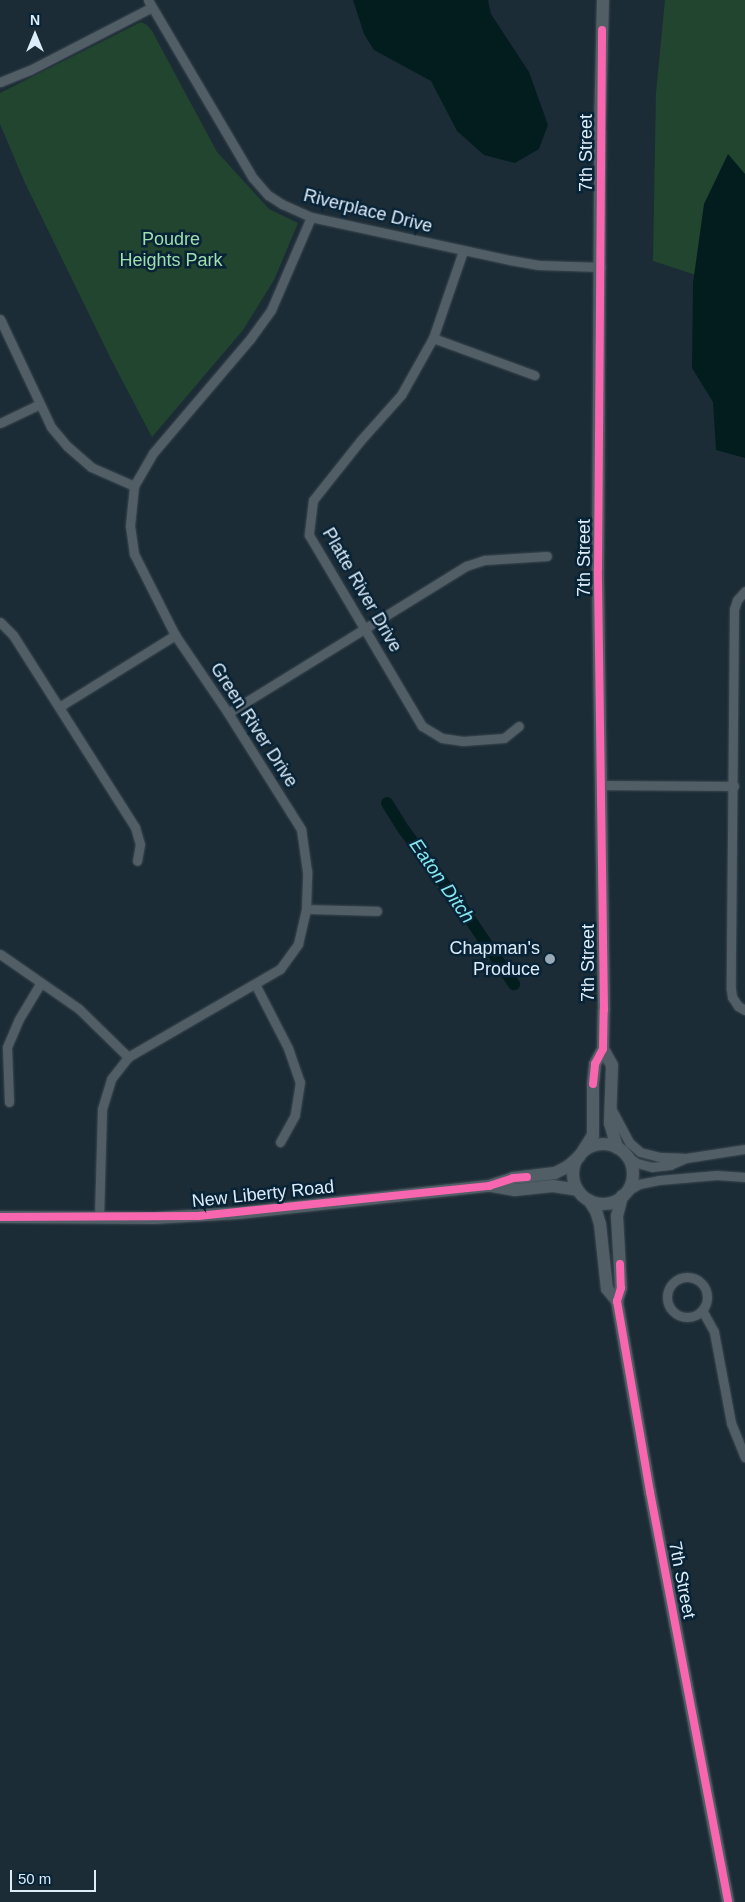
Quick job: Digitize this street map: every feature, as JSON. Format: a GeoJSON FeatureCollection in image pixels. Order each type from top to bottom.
{"type":"FeatureCollection","features":[{"type":"Feature","properties":{"kind":"street","name":"7th Street"},"geometry":{"type":"LineString","coordinates":[[603,0],[600,130],[601,267],[598,559],[603,1049],[612,1065],[611,1132],[617,1148]]}},
{"type":"Feature","properties":{"kind":"street","name":"Riverplace Drive"},"geometry":{"type":"LineString","coordinates":[[150,4],[253,178],[268,195],[298,213],[463,251],[539,264],[601,267]]}},
{"type":"Feature","properties":{"kind":"street"},"geometry":{"type":"LineString","coordinates":[[0,82],[30,70],[150,4]]}},
{"type":"Feature","properties":{"kind":"street","name":"Green River Drive"},"geometry":{"type":"LineString","coordinates":[[100,1217],[102,1109],[111,1079],[128,1057],[280,968],[298,944],[306,909],[307,871],[302,830],[228,713],[175,635],[134,554],[130,526],[134,486],[153,453],[250,339],[271,310],[311,217]]}},
{"type":"Feature","properties":{"kind":"street","name":"Platte River Drive"},"geometry":{"type":"LineString","coordinates":[[463,251],[446,306],[433,338],[401,395],[360,441],[313,500],[309,534],[422,726],[442,738],[463,741],[504,738],[519,726]]}},
{"type":"Feature","properties":{"kind":"street"},"geometry":{"type":"LineString","coordinates":[[0,319],[51,427],[67,446],[91,467],[134,486]]}},
{"type":"Feature","properties":{"kind":"street"},"geometry":{"type":"LineString","coordinates":[[433,338],[534,375]]}},
{"type":"Feature","properties":{"kind":"street"},"geometry":{"type":"LineString","coordinates":[[0,423],[40,404]]}},
{"type":"Feature","properties":{"kind":"street"},"geometry":{"type":"LineString","coordinates":[[228,713],[466,566],[485,560],[547,556]]}},
{"type":"Feature","properties":{"kind":"street"},"geometry":{"type":"LineString","coordinates":[[745,591],[737,600],[734,608],[731,988],[732,997],[738,1006],[745,1010]]}},
{"type":"Feature","properties":{"kind":"street"},"geometry":{"type":"LineString","coordinates":[[0,622],[13,635],[136,827],[140,844],[137,861]]}},
{"type":"Feature","properties":{"kind":"street"},"geometry":{"type":"LineString","coordinates":[[59,707],[175,635]]}},
{"type":"Feature","properties":{"kind":"street"},"geometry":{"type":"LineString","coordinates":[[600,785],[734,786]]}},
{"type":"Feature","properties":{"kind":"street"},"geometry":{"type":"LineString","coordinates":[[306,909],[377,911]]}},
{"type":"Feature","properties":{"kind":"street"},"geometry":{"type":"LineString","coordinates":[[0,954],[40,984],[79,1009],[128,1057]]}},
{"type":"Feature","properties":{"kind":"street"},"geometry":{"type":"LineString","coordinates":[[9,1102],[7,1047],[19,1019],[40,984]]}},
{"type":"Feature","properties":{"kind":"street"},"geometry":{"type":"LineString","coordinates":[[255,984],[288,1048],[300,1082],[295,1115],[280,1142]]}},
{"type":"Feature","properties":{"kind":"street","name":"7th Street"},"geometry":{"type":"LineString","coordinates":[[581,1154],[593,1135],[595,1064],[603,1049]]}},
{"type":"Feature","properties":{"kind":"street"},"geometry":{"type":"LineString","coordinates":[[611,1106],[630,1143],[640,1152],[660,1157],[686,1158],[745,1149]]}},
{"type":"Feature","properties":{"kind":"street"},"geometry":{"type":"LineString","coordinates":[[686,1158],[670,1164],[652,1167],[637,1163],[617,1148],[596,1145],[581,1154],[575,1163],[573,1177],[578,1190],[589,1200],[610,1203],[640,1184],[659,1180],[717,1175],[745,1178]]}},
{"type":"Feature","properties":{"kind":"street","name":"New Liberty Road"},"geometry":{"type":"LineString","coordinates":[[0,1217],[198,1216],[489,1186],[513,1178],[555,1173],[567,1167],[581,1154]]}},
{"type":"Feature","properties":{"kind":"street"},"geometry":{"type":"LineString","coordinates":[[625,1194],[632,1178],[628,1157]]}},
{"type":"Feature","properties":{"kind":"street","name":"New Liberty Road"},"geometry":{"type":"LineString","coordinates":[[489,1186],[515,1190],[556,1186],[578,1190]]}},
{"type":"Feature","properties":{"kind":"street","name":"7th Street"},"geometry":{"type":"LineString","coordinates":[[625,1194],[617,1216],[621,1288],[617,1301],[650,1492],[728,1902]]}},
{"type":"Feature","properties":{"kind":"street","name":"7th Street"},"geometry":{"type":"LineString","coordinates":[[589,1200],[596,1211],[600,1224],[607,1289],[617,1301]]}},
{"type":"Feature","properties":{"kind":"street"},"geometry":{"type":"LineString","coordinates":[[682,1277],[689,1277],[702,1284],[707,1298],[702,1310],[688,1317],[675,1313],[670,1308],[666,1297],[671,1284],[682,1277]]}},
{"type":"Feature","properties":{"kind":"street"},"geometry":{"type":"LineString","coordinates":[[702,1310],[714,1332],[731,1423],[745,1457]]}},
{"type":"Feature","properties":{"kind":"green space"},"geometry":{"type":"Polygon","coordinates":[[[665,0],[745,0],[745,291],[653,261],[656,93],[665,0]]]}},
{"type":"Feature","properties":{"kind":"green space","name":"Poudre Heights Park"},"geometry":{"type":"Polygon","coordinates":[[[141,22],[152,31],[217,152],[269,209],[298,223],[274,280],[243,330],[152,437],[111,359],[25,183],[0,124],[0,93],[141,22]]]}},
{"type":"Feature","properties":{"kind":"shaded area"},"geometry":{"type":"Polygon","coordinates":[[[353,0],[488,0],[491,14],[529,72],[548,125],[539,149],[515,163],[484,155],[457,131],[431,81],[374,50],[364,34],[353,0]]]}},
{"type":"Feature","properties":{"kind":"shaded area"},"geometry":{"type":"Polygon","coordinates":[[[728,154],[745,174],[745,458],[716,450],[713,402],[692,368],[693,283],[704,204],[728,154]]]}},
{"type":"Feature","properties":{"kind":"waterway","name":"Eaton Ditch"},"geometry":{"type":"LineString","coordinates":[[387,803],[404,830],[463,909],[514,984]]}},
{"type":"Feature","properties":{"kind":"cycle path"},"geometry":{"type":"LineString","coordinates":[[593,1084],[595,1064],[603,1049],[604,1010],[598,569],[602,30]]}},
{"type":"Feature","properties":{"kind":"cycle path"},"geometry":{"type":"LineString","coordinates":[[0,1217],[198,1216],[489,1186],[513,1178],[527,1177]]}},
{"type":"Feature","properties":{"kind":"cycle path"},"geometry":{"type":"LineString","coordinates":[[620,1264],[621,1288],[617,1301],[650,1492],[728,1902]]}},
{"type":"Feature","properties":{"kind":"place","name":"Chapman's Produce"},"geometry":{"type":"Point","coordinates":[550,959]}}]}
